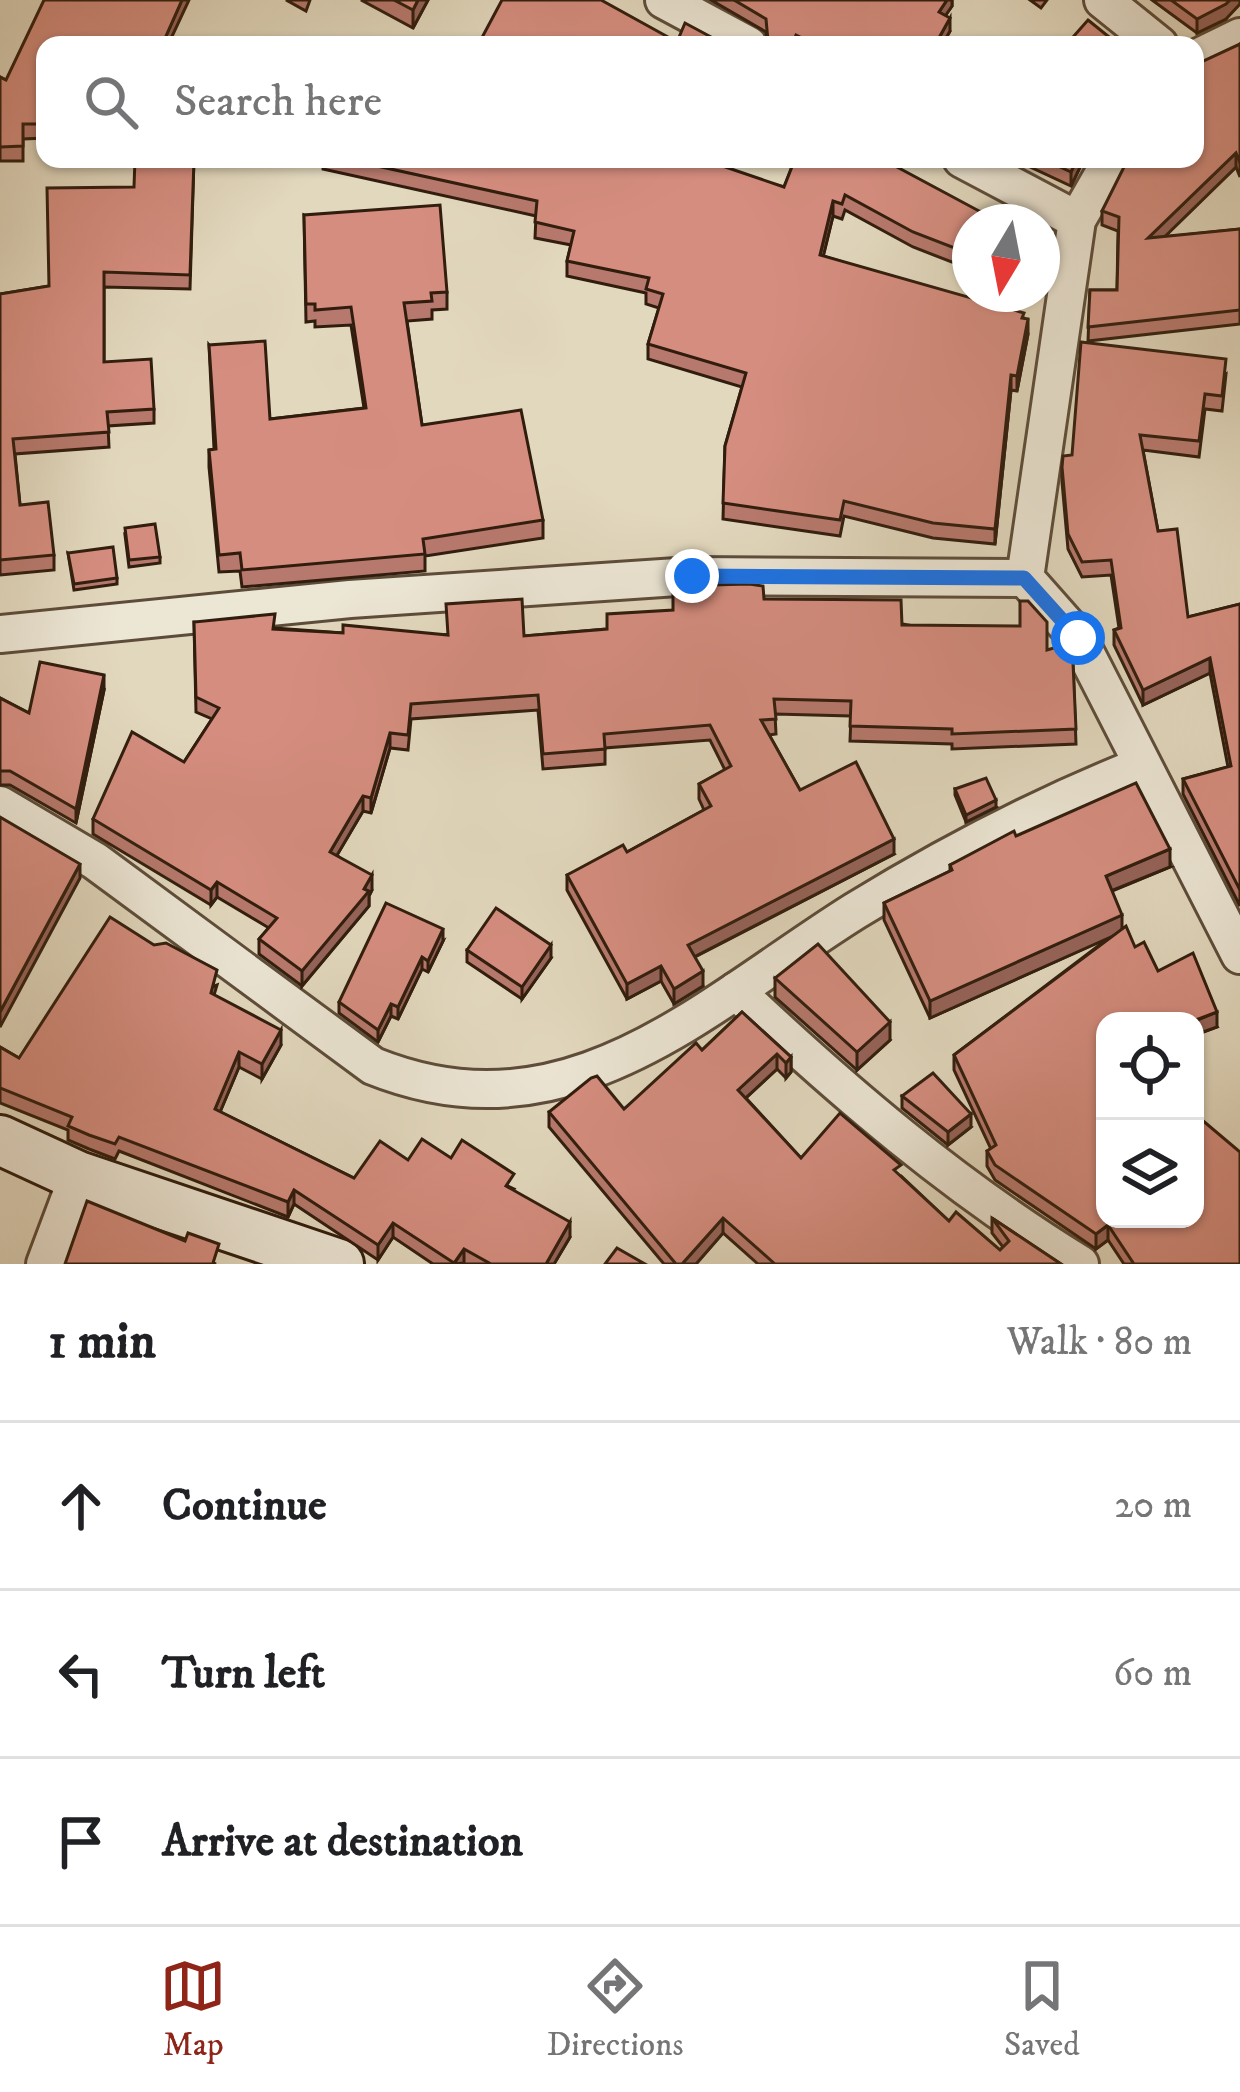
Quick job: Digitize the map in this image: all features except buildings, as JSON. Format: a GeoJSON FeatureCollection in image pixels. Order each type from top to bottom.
{"type":"FeatureCollection","features":[{"type":"Feature","properties":{"kind":"street"},"geometry":{"type":"LineString","coordinates":[[664,0],[731,36]]}},
{"type":"Feature","properties":{"kind":"street"},"geometry":{"type":"LineString","coordinates":[[1102,0],[1148,36]]}},
{"type":"Feature","properties":{"kind":"street"},"geometry":{"type":"LineString","coordinates":[[1204,55],[1240,37]]}},
{"type":"Feature","properties":{"kind":"street"},"geometry":{"type":"LineString","coordinates":[[979,168],[1077,220]]}},
{"type":"Feature","properties":{"kind":"street"},"geometry":{"type":"LineString","coordinates":[[1024,578],[1077,220],[1107,168]]}},
{"type":"Feature","properties":{"kind":"street"},"geometry":{"type":"LineString","coordinates":[[0,634],[350,599],[692,576],[1024,578],[1078,638],[1240,956]]}},
{"type":"Feature","properties":{"kind":"street"},"geometry":{"type":"LineString","coordinates":[[0,806],[111,873],[374,1066],[423,1086],[514,1086],[620,1064],[974,839],[1141,766]]}},
{"type":"Feature","properties":{"kind":"street"},"geometry":{"type":"LineString","coordinates":[[736,992],[883,1123],[1005,1218],[1080,1264]]}},
{"type":"Feature","properties":{"kind":"street"},"geometry":{"type":"LineString","coordinates":[[0,1140],[78,1176],[339,1264]]}},
{"type":"Feature","properties":{"kind":"street"},"geometry":{"type":"LineString","coordinates":[[45,1264],[78,1176]]}},
{"type":"Feature","properties":{"kind":"route"},"geometry":{"type":"LineString","coordinates":[[692,576],[1024,578],[1078,638]]}}]}
